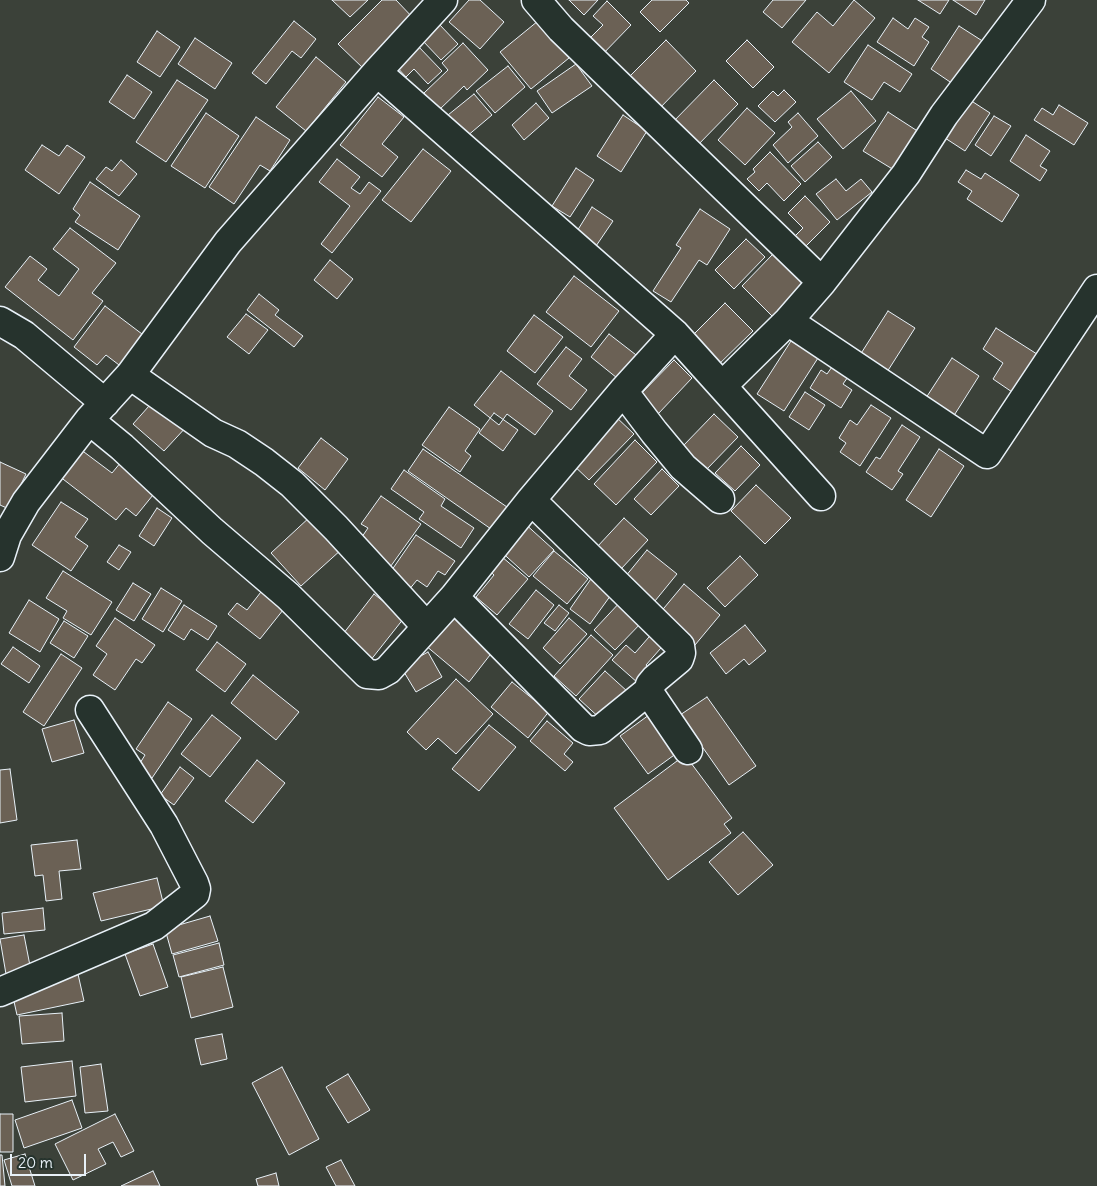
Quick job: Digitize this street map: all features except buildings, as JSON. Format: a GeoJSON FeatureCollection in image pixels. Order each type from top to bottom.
{"type":"FeatureCollection","features":[{"type":"Feature","properties":{"kind":"street"},"geometry":{"type":"LineString","coordinates":[[0,557],[6,535],[26,502],[97,411],[130,375],[228,242],[377,72],[443,0]]}},
{"type":"Feature","properties":{"kind":"street"},"geometry":{"type":"LineString","coordinates":[[536,0],[561,29],[822,282]]}},
{"type":"Feature","properties":{"kind":"street"},"geometry":{"type":"LineString","coordinates":[[722,386],[788,320],[822,282],[906,174],[944,115],[1031,0]]}},
{"type":"Feature","properties":{"kind":"street"},"geometry":{"type":"LineString","coordinates":[[377,72],[675,334],[822,496]]}},
{"type":"Feature","properties":{"kind":"street"},"geometry":{"type":"LineString","coordinates":[[788,320],[987,454],[1097,289]]}},
{"type":"Feature","properties":{"kind":"street"},"geometry":{"type":"LineString","coordinates":[[0,321],[24,335],[97,411],[122,447],[212,531],[288,596],[367,674],[379,675],[388,670],[454,597],[531,500],[623,391],[675,334]]}},
{"type":"Feature","properties":{"kind":"street"},"geometry":{"type":"LineString","coordinates":[[130,375],[213,433],[237,444],[264,462],[292,484],[336,528],[427,627]]}},
{"type":"Feature","properties":{"kind":"street"},"geometry":{"type":"LineString","coordinates":[[623,391],[683,466],[720,499]]}},
{"type":"Feature","properties":{"kind":"street"},"geometry":{"type":"LineString","coordinates":[[454,597],[583,728],[589,731],[600,730],[648,691],[655,679],[679,659],[682,653],[680,646],[531,500]]}},
{"type":"Feature","properties":{"kind":"street"},"geometry":{"type":"LineString","coordinates":[[648,691],[688,750]]}},
{"type":"Feature","properties":{"kind":"street"},"geometry":{"type":"LineString","coordinates":[[0,992],[154,926],[190,900],[195,894],[194,883],[164,825],[90,710]]}}]}
